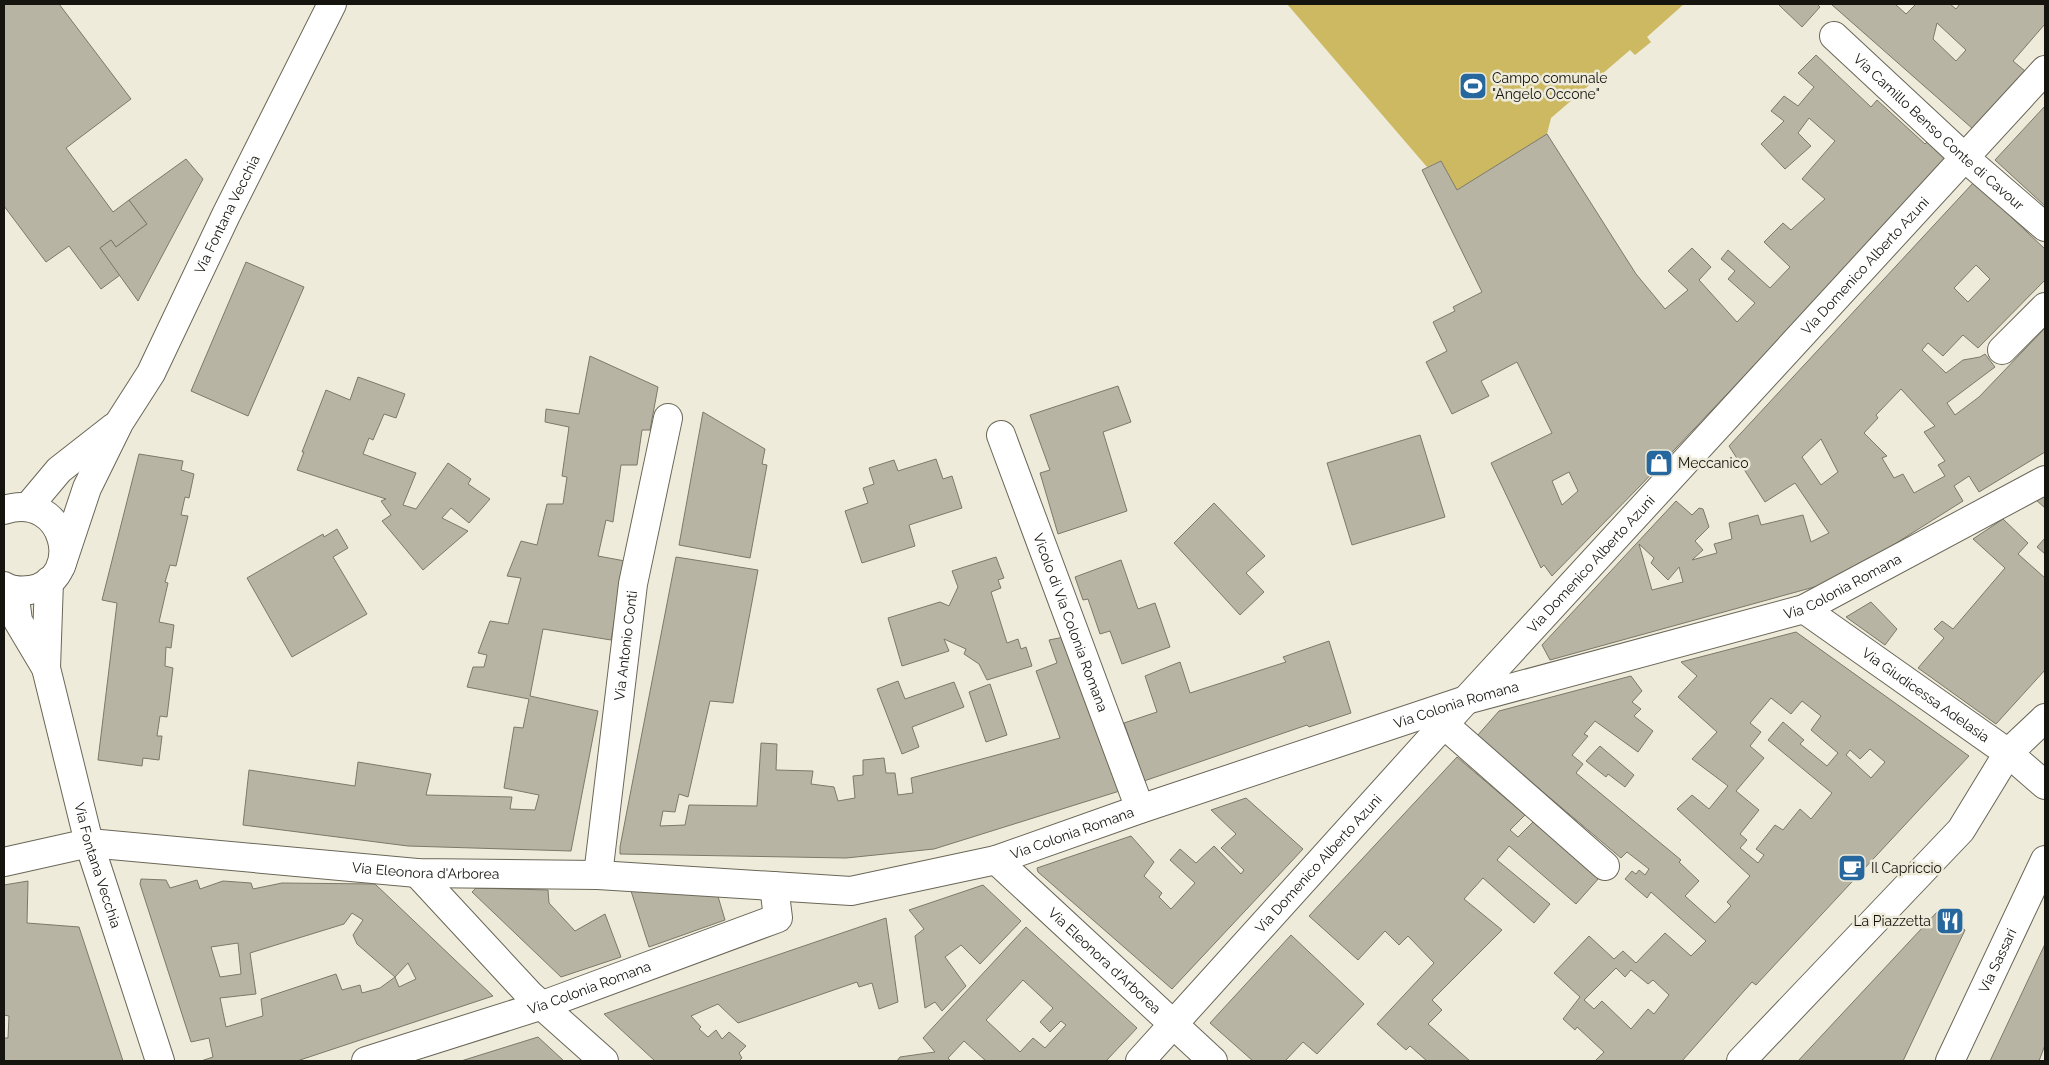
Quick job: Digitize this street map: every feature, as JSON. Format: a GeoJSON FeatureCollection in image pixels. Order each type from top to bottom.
{"type":"FeatureCollection","features":[{"type":"Feature","properties":{"kind":"street","name":"Via Fontana Vecchia"},"geometry":{"type":"LineString","coordinates":[[46,668],[55,573],[88,488],[119,423],[151,373],[226,215],[332,4]]}},
{"type":"Feature","properties":{"kind":"street","name":"Via Camillo Benso Conte di Cavour"},"geometry":{"type":"LineString","coordinates":[[1834,36],[1964,157],[2045,227]]}},
{"type":"Feature","properties":{"kind":"street","name":"Via Domenico Alberto Azuni"},"geometry":{"type":"LineString","coordinates":[[1140,1061],[1437,719],[1466,700],[2045,70]]}},
{"type":"Feature","properties":{"kind":"street"},"geometry":{"type":"LineString","coordinates":[[2002,350],[2045,307]]}},
{"type":"Feature","properties":{"kind":"street","name":"Via Antonio Conti"},"geometry":{"type":"LineString","coordinates":[[598,875],[633,584],[668,418]]}},
{"type":"Feature","properties":{"kind":"street","name":"Via Fontana Vecchia"},"geometry":{"type":"LineString","coordinates":[[16,508],[59,470],[119,423]]}},
{"type":"Feature","properties":{"kind":"street","name":"Vicolo di Via Colonia Romana"},"geometry":{"type":"LineString","coordinates":[[1001,435],[1140,809]]}},
{"type":"Feature","properties":{"kind":"street","name":"Via Colonia Romana"},"geometry":{"type":"LineString","coordinates":[[1466,700],[1804,609],[2045,480]]}},
{"type":"Feature","properties":{"kind":"street"},"geometry":{"type":"LineString","coordinates":[[7,589],[22,591],[36,588],[55,573],[64,553],[63,540],[51,518],[40,510],[16,508]]}},
{"type":"Feature","properties":{"kind":"street","name":"Via Fontana Vecchia"},"geometry":{"type":"LineString","coordinates":[[7,589],[18,621],[46,668],[89,843],[160,1061]]}},
{"type":"Feature","properties":{"kind":"street","name":"Via Giudicessa Adelasia"},"geometry":{"type":"LineString","coordinates":[[1804,609],[2008,753],[2045,785]]}},
{"type":"Feature","properties":{"kind":"street"},"geometry":{"type":"LineString","coordinates":[[4,622],[46,668]]}},
{"type":"Feature","properties":{"kind":"street"},"geometry":{"type":"LineString","coordinates":[[1741,1061],[1961,830],[2008,753],[2045,718]]}},
{"type":"Feature","properties":{"kind":"street","name":"Via Colonia Romana"},"geometry":{"type":"LineString","coordinates":[[851,891],[996,860],[1140,809],[1437,719]]}},
{"type":"Feature","properties":{"kind":"street"},"geometry":{"type":"LineString","coordinates":[[1437,719],[1605,866]]}},
{"type":"Feature","properties":{"kind":"street","name":"Via Eleonora d'Arborea"},"geometry":{"type":"LineString","coordinates":[[4,862],[89,843],[418,873],[598,875],[851,891]]}},
{"type":"Feature","properties":{"kind":"street","name":"Via Eleonora d'Arborea"},"geometry":{"type":"LineString","coordinates":[[996,860],[1213,1061]]}},
{"type":"Feature","properties":{"kind":"street","name":"Via Sassari"},"geometry":{"type":"LineString","coordinates":[[1950,1061],[2045,860]]}},
{"type":"Feature","properties":{"kind":"street"},"geometry":{"type":"LineString","coordinates":[[418,873],[530,995],[604,1061]]}},
{"type":"Feature","properties":{"kind":"street","name":"Via Colonia Romana"},"geometry":{"type":"LineString","coordinates":[[366,1061],[543,1005],[778,918],[774,886]]}},
{"type":"Feature","properties":{"kind":"shaded area","name":"Campo comunale \"Angelo Occone\""},"geometry":{"type":"Polygon","coordinates":[[[1287,4],[1684,4],[1647,37],[1651,42],[1635,55],[1630,50],[1551,118],[1547,134],[1457,190],[1441,161],[1427,167],[1287,4]]]}},
{"type":"Feature","properties":{"kind":"building"},"geometry":{"type":"Polygon","coordinates":[[[4,4],[59,4],[131,99],[66,148],[113,212],[129,200],[147,224],[116,247],[111,240],[100,248],[120,275],[101,289],[69,246],[46,262],[4,206],[4,4]]]}},
{"type":"Feature","properties":{"kind":"building"},"geometry":{"type":"Polygon","coordinates":[[[1780,4],[1817,4],[1820,7],[1802,27],[1780,4]]]}},
{"type":"Feature","properties":{"kind":"building"},"geometry":{"type":"Polygon","coordinates":[[[1831,4],[1895,4],[1906,14],[1916,4],[1950,4],[1956,9],[1960,4],[2045,4],[2045,24],[2013,61],[2025,71],[1973,129],[1831,4]],[[1937,23],[1933,39],[1956,61],[1966,50],[1937,23]]]}},
{"type":"Feature","properties":{"kind":"building"},"geometry":{"type":"Polygon","coordinates":[[[1816,55],[1871,107],[1877,100],[1925,144],[1928,141],[1946,158],[1869,240],[1871,242],[1552,576],[1544,565],[1541,568],[1491,463],[1552,433],[1517,362],[1481,381],[1489,396],[1452,414],[1426,362],[1447,351],[1433,322],[1455,311],[1453,307],[1482,292],[1422,170],[1441,161],[1457,190],[1547,134],[1636,274],[1665,309],[1688,290],[1668,271],[1692,248],[1711,267],[1699,280],[1737,322],[1755,303],[1728,279],[1735,271],[1721,259],[1728,250],[1770,288],[1790,267],[1764,242],[1783,223],[1791,230],[1825,199],[1802,179],[1835,141],[1809,118],[1798,133],[1811,146],[1785,169],[1761,144],[1784,121],[1771,111],[1784,96],[1798,106],[1814,87],[1798,73],[1816,55]],[[1569,472],[1552,481],[1562,505],[1578,491],[1569,472]]]}},
{"type":"Feature","properties":{"kind":"building"},"geometry":{"type":"Polygon","coordinates":[[[2045,106],[2045,206],[1995,160],[2045,106]]]}},
{"type":"Feature","properties":{"kind":"building"},"geometry":{"type":"Polygon","coordinates":[[[186,159],[203,179],[138,301],[100,248],[111,240],[116,247],[147,224],[129,200],[186,159]]]}},
{"type":"Feature","properties":{"kind":"building"},"geometry":{"type":"Polygon","coordinates":[[[1974,182],[2045,249],[2045,280],[1978,348],[1963,335],[1943,356],[1928,343],[1922,350],[1946,373],[1963,360],[1980,357],[1985,354],[1995,367],[1947,403],[1955,415],[1979,397],[2045,328],[2045,452],[1979,492],[1969,476],[1954,486],[1963,501],[1836,581],[1550,660],[1542,645],[1676,501],[1692,515],[1699,508],[1703,509],[1709,527],[1695,541],[1703,550],[1692,560],[1717,553],[1714,544],[1732,539],[1729,523],[1758,515],[1761,525],[1803,515],[1811,542],[1829,533],[1795,483],[1765,502],[1729,446],[1974,182]],[[1976,265],[1954,288],[1968,302],[1990,279],[1976,265]],[[1901,389],[1876,415],[1878,418],[1864,433],[1887,456],[1882,458],[1894,478],[1903,474],[1914,493],[1945,476],[1938,465],[1945,461],[1924,432],[1935,426],[1901,389]],[[1821,439],[1802,457],[1821,485],[1838,472],[1821,439]],[[1639,544],[1652,590],[1683,582],[1679,567],[1668,580],[1651,563],[1654,558],[1639,544]]]}},
{"type":"Feature","properties":{"kind":"building"},"geometry":{"type":"Polygon","coordinates":[[[246,262],[304,287],[248,416],[191,391],[246,262]]]}},
{"type":"Feature","properties":{"kind":"building"},"geometry":{"type":"Polygon","coordinates":[[[590,356],[658,387],[650,430],[642,430],[637,465],[621,465],[613,522],[606,520],[598,556],[625,561],[611,640],[543,629],[530,696],[598,711],[571,851],[408,846],[243,825],[249,770],[355,786],[358,762],[431,774],[426,795],[512,797],[510,809],[535,810],[539,795],[504,788],[514,727],[523,728],[529,699],[467,687],[473,667],[484,667],[487,655],[478,653],[490,621],[508,624],[521,578],[507,576],[521,541],[537,545],[547,504],[563,504],[567,477],[562,476],[569,427],[545,422],[546,409],[579,414],[590,356]]]}},
{"type":"Feature","properties":{"kind":"building"},"geometry":{"type":"Polygon","coordinates":[[[358,377],[405,394],[396,418],[384,414],[373,440],[369,438],[363,454],[416,473],[403,505],[416,509],[448,463],[471,479],[468,484],[490,499],[469,523],[451,508],[442,518],[468,531],[423,570],[382,521],[391,515],[381,501],[386,499],[297,470],[326,390],[350,400],[358,377]]]}},
{"type":"Feature","properties":{"kind":"building"},"geometry":{"type":"Polygon","coordinates":[[[1118,386],[1131,422],[1103,432],[1127,511],[1058,534],[1040,473],[1050,470],[1030,415],[1118,386]]]}},
{"type":"Feature","properties":{"kind":"building"},"geometry":{"type":"Polygon","coordinates":[[[703,412],[765,449],[762,464],[767,465],[750,558],[679,545],[703,412]]]}},
{"type":"Feature","properties":{"kind":"building"},"geometry":{"type":"Polygon","coordinates":[[[1420,435],[1445,517],[1352,545],[1327,463],[1420,435]]]}},
{"type":"Feature","properties":{"kind":"building"},"geometry":{"type":"Polygon","coordinates":[[[139,454],[183,461],[181,470],[194,474],[189,498],[185,497],[181,515],[188,516],[176,566],[170,565],[165,582],[168,583],[159,622],[174,625],[171,648],[166,647],[165,666],[173,668],[167,717],[160,716],[157,736],[162,736],[159,760],[143,758],[142,766],[98,760],[117,603],[102,600],[139,454]]]}},
{"type":"Feature","properties":{"kind":"building"},"geometry":{"type":"Polygon","coordinates":[[[936,459],[943,479],[952,476],[962,508],[909,525],[915,546],[862,563],[845,511],[868,503],[863,488],[874,484],[869,468],[894,460],[898,471],[936,459]]]}},
{"type":"Feature","properties":{"kind":"building"},"geometry":{"type":"Polygon","coordinates":[[[2045,494],[2045,508],[2036,500],[2045,494]]]}},
{"type":"Feature","properties":{"kind":"building"},"geometry":{"type":"Polygon","coordinates":[[[1214,503],[1265,556],[1246,573],[1264,592],[1240,615],[1174,543],[1214,503]]]}},
{"type":"Feature","properties":{"kind":"building"},"geometry":{"type":"Polygon","coordinates":[[[2003,519],[2028,543],[2018,554],[2045,578],[2045,670],[1996,724],[1918,668],[1944,638],[1934,629],[1942,621],[1953,629],[2005,568],[1973,539],[2003,519]]]}},
{"type":"Feature","properties":{"kind":"building"},"geometry":{"type":"Polygon","coordinates":[[[337,529],[348,548],[333,557],[367,614],[292,657],[247,578],[323,534],[324,537],[337,529]]]}},
{"type":"Feature","properties":{"kind":"building"},"geometry":{"type":"Polygon","coordinates":[[[2045,538],[2045,554],[2037,547],[2045,538]]]}},
{"type":"Feature","properties":{"kind":"building"},"geometry":{"type":"Polygon","coordinates":[[[676,557],[758,570],[733,703],[710,701],[688,797],[679,794],[675,812],[663,811],[660,826],[685,825],[689,805],[757,806],[761,743],[777,744],[776,770],[813,771],[811,784],[834,787],[838,801],[855,798],[853,776],[863,775],[863,760],[884,758],[886,773],[895,773],[898,795],[913,793],[911,778],[1060,738],[1036,671],[1057,663],[1049,640],[1074,635],[1126,789],[934,849],[846,858],[620,854],[676,557]]]}},
{"type":"Feature","properties":{"kind":"building"},"geometry":{"type":"Polygon","coordinates":[[[996,557],[1004,578],[998,580],[1001,588],[991,592],[1007,643],[1018,639],[1021,649],[1026,647],[1032,666],[987,680],[979,664],[964,654],[966,649],[944,639],[949,651],[902,666],[888,618],[940,602],[949,606],[958,587],[952,571],[996,557]]]}},
{"type":"Feature","properties":{"kind":"building"},"geometry":{"type":"Polygon","coordinates":[[[1121,560],[1138,609],[1155,603],[1170,647],[1122,664],[1110,631],[1100,634],[1088,599],[1083,600],[1075,577],[1121,560]]]}},
{"type":"Feature","properties":{"kind":"building"},"geometry":{"type":"Polygon","coordinates":[[[1871,602],[1897,629],[1885,645],[1846,617],[1871,602]]]}},
{"type":"Feature","properties":{"kind":"building"},"geometry":{"type":"Polygon","coordinates":[[[1796,632],[1969,756],[1756,985],[1752,982],[1682,1061],[1595,1061],[1604,1052],[1577,1027],[1575,1030],[1563,1019],[1580,997],[1554,973],[1589,936],[1614,959],[1623,951],[1636,963],[1665,933],[1691,956],[1706,941],[1651,892],[1647,898],[1625,879],[1632,871],[1636,874],[1639,870],[1645,875],[1649,869],[1627,852],[1621,858],[1477,736],[1499,711],[1631,676],[1642,691],[1632,702],[1641,709],[1634,716],[1653,731],[1638,752],[1595,721],[1584,734],[1588,736],[1572,755],[1583,764],[1576,773],[1681,860],[1679,862],[1699,881],[1685,896],[1715,923],[1731,906],[1727,902],[1750,876],[1677,809],[1692,795],[1709,809],[1728,786],[1692,759],[1717,732],[1678,697],[1697,676],[1681,662],[1796,632]],[[1771,698],[1750,723],[1761,732],[1750,746],[1764,758],[1736,791],[1759,810],[1740,834],[1747,840],[1740,848],[1758,863],[1764,855],[1756,849],[1775,825],[1783,830],[1800,809],[1811,819],[1832,793],[1768,740],[1783,722],[1804,740],[1800,744],[1827,766],[1838,753],[1811,730],[1821,716],[1802,701],[1791,714],[1771,698]],[[1870,749],[1860,759],[1850,750],[1846,755],[1871,778],[1885,762],[1870,749]],[[1616,968],[1584,1000],[1594,1009],[1602,1001],[1631,1029],[1648,1009],[1654,1014],[1669,995],[1653,980],[1648,984],[1631,970],[1625,977],[1616,968]]]}},
{"type":"Feature","properties":{"kind":"building"},"geometry":{"type":"Polygon","coordinates":[[[1329,641],[1351,713],[1309,727],[1307,725],[1144,781],[1124,723],[1157,712],[1145,676],[1180,662],[1190,693],[1286,662],[1283,657],[1329,641]]]}},
{"type":"Feature","properties":{"kind":"building"},"geometry":{"type":"Polygon","coordinates":[[[898,681],[905,699],[954,682],[964,707],[912,727],[919,747],[902,754],[877,689],[898,681]]]}},
{"type":"Feature","properties":{"kind":"building"},"geometry":{"type":"Polygon","coordinates":[[[990,684],[1007,735],[986,742],[969,692],[990,684]]]}},
{"type":"Feature","properties":{"kind":"building"},"geometry":{"type":"Polygon","coordinates":[[[1600,746],[1634,775],[1625,787],[1608,774],[1606,777],[1586,761],[1600,746]]]}},
{"type":"Feature","properties":{"kind":"building"},"geometry":{"type":"Polygon","coordinates":[[[1457,757],[1525,815],[1510,830],[1518,837],[1533,822],[1599,878],[1576,904],[1509,846],[1497,860],[1550,904],[1534,923],[1483,878],[1464,899],[1502,930],[1432,1000],[1442,1010],[1428,1024],[1470,1061],[1427,1061],[1410,1046],[1406,1050],[1377,1024],[1434,963],[1408,936],[1399,945],[1385,931],[1358,960],[1309,916],[1457,757]]]}},
{"type":"Feature","properties":{"kind":"building"},"geometry":{"type":"Polygon","coordinates":[[[1246,798],[1303,849],[1172,989],[1038,872],[1037,868],[1131,836],[1154,862],[1144,876],[1162,893],[1159,897],[1171,909],[1195,883],[1170,860],[1180,849],[1196,863],[1214,846],[1241,874],[1244,870],[1221,848],[1236,834],[1211,810],[1246,798]]]}},
{"type":"Feature","properties":{"kind":"building"},"geometry":{"type":"Polygon","coordinates":[[[141,879],[166,880],[170,888],[197,880],[200,889],[223,881],[251,883],[253,889],[282,883],[375,884],[493,996],[297,1061],[201,1061],[213,1057],[209,1038],[191,1042],[140,884],[141,879]],[[352,913],[344,924],[250,953],[256,994],[220,998],[226,1027],[263,1016],[261,999],[336,974],[342,990],[360,985],[362,993],[380,988],[395,977],[357,944],[353,935],[363,920],[352,913]],[[238,943],[211,947],[220,977],[241,974],[238,943]],[[408,963],[395,977],[399,987],[416,979],[408,963]]]}},
{"type":"Feature","properties":{"kind":"building"},"geometry":{"type":"Polygon","coordinates":[[[28,881],[27,923],[79,927],[123,1061],[4,1061],[4,1038],[8,1038],[9,1016],[4,1015],[4,885],[28,881]]]}},
{"type":"Feature","properties":{"kind":"building"},"geometry":{"type":"Polygon","coordinates":[[[983,885],[1021,921],[980,964],[961,945],[945,957],[966,986],[942,1011],[935,1002],[925,1008],[915,936],[924,929],[909,910],[983,885]]]}},
{"type":"Feature","properties":{"kind":"building"},"geometry":{"type":"Polygon","coordinates":[[[476,888],[548,890],[549,903],[575,931],[605,914],[621,957],[561,977],[472,892],[476,888]]]}},
{"type":"Feature","properties":{"kind":"building"},"geometry":{"type":"Polygon","coordinates":[[[631,891],[717,893],[725,920],[649,947],[631,891]]]}},
{"type":"Feature","properties":{"kind":"building"},"geometry":{"type":"Polygon","coordinates":[[[1937,912],[1965,930],[1903,1061],[1798,1061],[1937,912]]]}},
{"type":"Feature","properties":{"kind":"building"},"geometry":{"type":"Polygon","coordinates":[[[886,918],[898,1002],[879,1009],[872,983],[859,987],[857,982],[738,1023],[718,1004],[691,1016],[701,1027],[699,1029],[708,1037],[716,1030],[722,1039],[729,1032],[746,1046],[739,1053],[742,1058],[739,1061],[655,1061],[604,1014],[886,918]]]}},
{"type":"Feature","properties":{"kind":"building"},"geometry":{"type":"Polygon","coordinates":[[[1026,927],[1137,1028],[1106,1061],[986,1061],[964,1041],[948,1058],[951,1061],[897,1061],[900,1057],[935,1052],[923,1038],[1026,927]],[[1023,980],[986,1020],[1020,1052],[1033,1038],[1045,1048],[1066,1025],[1061,1021],[1050,1032],[1040,1022],[1053,1008],[1023,980]]]}},
{"type":"Feature","properties":{"kind":"building"},"geometry":{"type":"Polygon","coordinates":[[[1291,935],[1364,1004],[1317,1054],[1303,1042],[1285,1061],[1253,1061],[1210,1023],[1291,935]]]}},
{"type":"Feature","properties":{"kind":"building"},"geometry":{"type":"Polygon","coordinates":[[[2045,944],[2045,1045],[2039,1061],[1990,1061],[2045,944]]]}},
{"type":"Feature","properties":{"kind":"building"},"geometry":{"type":"Polygon","coordinates":[[[538,1037],[564,1061],[461,1061],[538,1037]]]}},
{"type":"Feature","properties":{"kind":"place","name":"Campo comunale \"Angelo Occone\""},"geometry":{"type":"Point","coordinates":[1473,86]}},
{"type":"Feature","properties":{"kind":"place","name":"Meccanico"},"geometry":{"type":"Point","coordinates":[1659,463]}},
{"type":"Feature","properties":{"kind":"place","name":"Il Capriccio"},"geometry":{"type":"Point","coordinates":[1852,868]}},
{"type":"Feature","properties":{"kind":"place","name":"La Piazzetta"},"geometry":{"type":"Point","coordinates":[1950,921]}}]}
